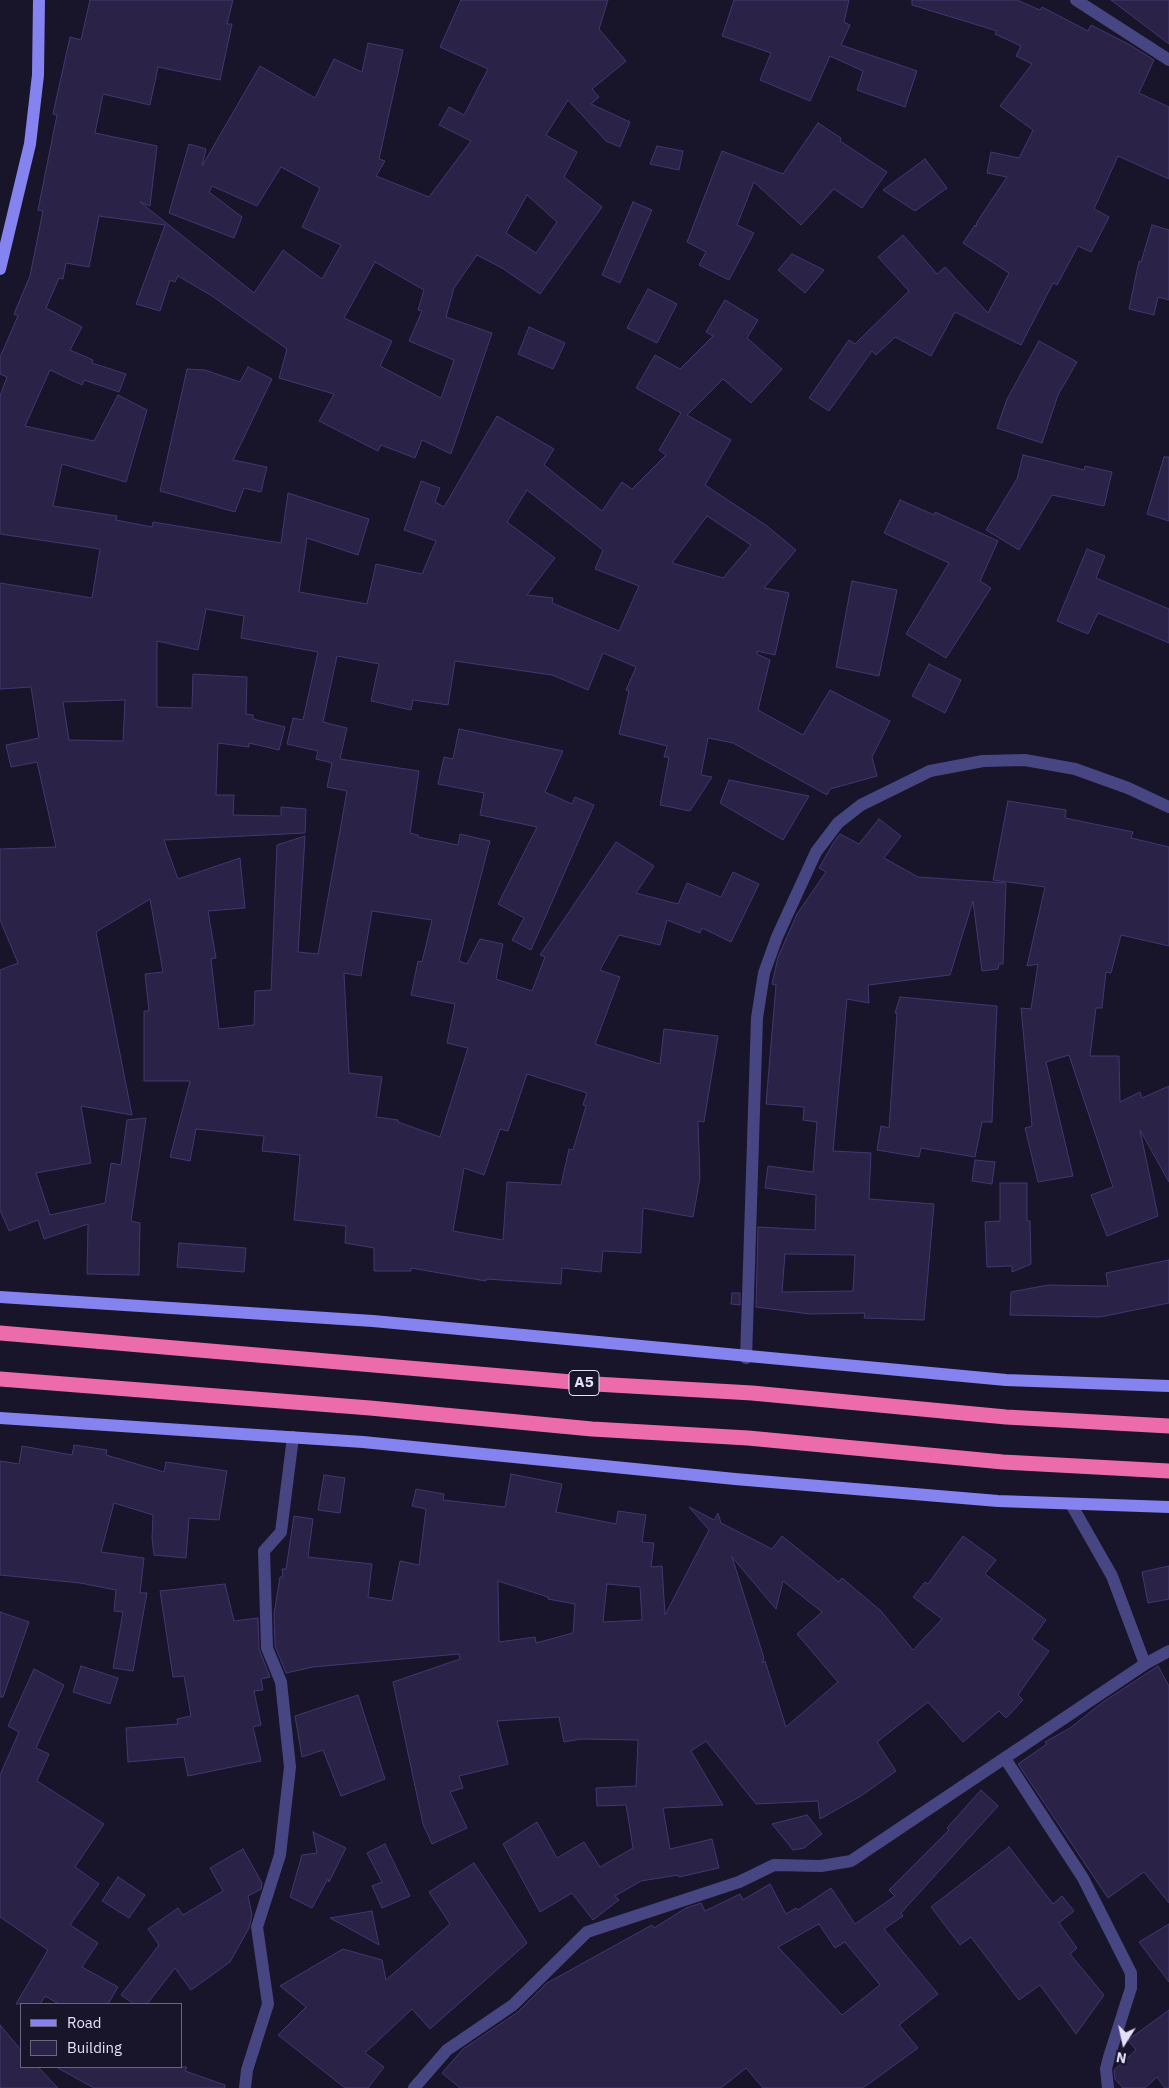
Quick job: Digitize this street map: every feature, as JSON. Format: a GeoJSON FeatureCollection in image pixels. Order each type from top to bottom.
{"type":"FeatureCollection","features":[{"type":"Feature","properties":{"kind":"highway","name":"A5"},"geometry":{"type":"LineString","coordinates":[[0,1333],[595,1384],[752,1393],[1006,1417],[1169,1426]]}},
{"type":"Feature","properties":{"kind":"highway"},"geometry":{"type":"LineString","coordinates":[[0,1379],[351,1407],[592,1429],[748,1438],[1003,1462],[1169,1471]]}},
{"type":"Feature","properties":{"kind":"street"},"geometry":{"type":"LineString","coordinates":[[0,269],[30,144],[38,75],[39,0]]}},
{"type":"Feature","properties":{"kind":"street"},"geometry":{"type":"LineString","coordinates":[[1076,0],[1169,60]]}},
{"type":"Feature","properties":{"kind":"street"},"geometry":{"type":"LineString","coordinates":[[746,1358],[757,1018],[764,973],[777,937],[816,852],[838,823],[861,805],[930,771],[982,762],[1025,760],[1076,769],[1128,788],[1169,807]]}},
{"type":"Feature","properties":{"kind":"street"},"geometry":{"type":"LineString","coordinates":[[0,1297],[373,1321],[746,1358],[1006,1380],[1169,1386]]}},
{"type":"Feature","properties":{"kind":"street"},"geometry":{"type":"LineString","coordinates":[[0,1418],[293,1437],[998,1501],[1169,1507]]}},
{"type":"Feature","properties":{"kind":"street"},"geometry":{"type":"LineString","coordinates":[[245,2088],[247,2070],[268,2004],[257,1927],[280,1855],[290,1767],[281,1682],[267,1648],[264,1551],[281,1532],[293,1437]]}},
{"type":"Feature","properties":{"kind":"street"},"geometry":{"type":"LineString","coordinates":[[1070,1504],[1112,1576],[1145,1664]]}},
{"type":"Feature","properties":{"kind":"street"},"geometry":{"type":"LineString","coordinates":[[414,2088],[446,2050],[513,2005],[587,1932],[739,1882],[774,1865],[821,1866],[851,1862],[1006,1760],[1145,1664],[1169,1651]]}},
{"type":"Feature","properties":{"kind":"street"},"geometry":{"type":"LineString","coordinates":[[1006,1760],[1083,1878],[1131,1973],[1130,1988],[1106,2069],[1108,2088]]}},
{"type":"Feature","properties":{"kind":"building"},"geometry":{"type":"Polygon","coordinates":[[[90,0],[233,0],[227,24],[232,24],[220,80],[158,67],[150,105],[103,94],[95,133],[157,146],[150,206],[140,202],[254,293],[283,250],[322,279],[341,245],[302,227],[320,188],[281,167],[257,206],[212,186],[209,192],[242,217],[234,238],[169,213],[189,144],[206,149],[202,166],[260,66],[315,98],[334,59],[362,72],[368,43],[403,50],[379,159],[385,161],[376,176],[429,197],[471,141],[439,125],[449,107],[464,115],[488,69],[440,47],[461,0],[608,0],[599,29],[626,61],[592,89],[599,97],[591,104],[630,122],[620,147],[606,141],[568,100],[546,135],[577,152],[564,177],[602,207],[540,294],[502,268],[477,255],[454,288],[446,317],[492,333],[451,454],[422,440],[415,458],[381,445],[378,451],[319,421],[334,394],[279,378],[287,349],[212,296],[178,276],[175,282],[170,280],[160,311],[136,304],[165,225],[99,216],[89,267],[66,263],[63,279],[59,278],[46,308],[82,327],[70,350],[93,360],[92,363],[126,374],[119,392],[84,380],[82,385],[50,370],[25,426],[94,441],[118,395],[147,410],[126,482],[62,464],[53,506],[117,516],[116,520],[152,527],[153,522],[281,543],[288,493],[369,519],[358,555],[307,538],[299,592],[367,604],[376,564],[422,574],[436,541],[404,530],[421,481],[440,488],[435,502],[444,507],[497,416],[554,449],[544,465],[602,511],[622,482],[632,489],[666,455],[659,450],[681,413],[636,388],[655,355],[680,369],[713,336],[706,332],[725,300],[758,320],[747,338],[782,369],[751,403],[723,379],[687,415],[731,440],[705,485],[767,526],[796,550],[764,588],[789,593],[775,655],[757,651],[757,654],[770,660],[758,710],[803,735],[830,690],[890,721],[872,757],[877,776],[830,789],[827,795],[733,743],[708,738],[701,775],[712,777],[690,811],[660,805],[669,757],[664,757],[667,746],[619,734],[629,691],[626,690],[636,667],[603,653],[588,690],[552,675],[455,661],[448,705],[413,700],[411,710],[371,701],[379,664],[337,656],[323,722],[347,728],[340,759],[419,771],[410,833],[418,835],[418,837],[458,845],[460,834],[490,841],[459,961],[467,964],[480,939],[503,944],[496,979],[532,991],[545,957],[540,955],[616,842],[654,866],[636,893],[678,904],[687,883],[721,897],[733,872],[759,884],[731,942],[702,928],[700,933],[667,920],[660,945],[619,935],[600,970],[620,977],[595,1044],[660,1064],[664,1029],[718,1036],[704,1122],[698,1121],[700,1178],[693,1217],[643,1208],[641,1253],[603,1251],[601,1272],[562,1268],[561,1284],[486,1279],[486,1281],[411,1268],[411,1271],[374,1271],[374,1248],[345,1243],[346,1226],[294,1220],[300,1155],[262,1151],[264,1136],[196,1129],[190,1161],[170,1157],[190,1081],[144,1081],[144,1011],[149,1011],[145,974],[163,972],[150,899],[96,932],[132,1115],[81,1106],[91,1163],[36,1173],[50,1215],[105,1203],[111,1163],[121,1165],[127,1120],[146,1118],[131,1221],[140,1223],[139,1275],[87,1274],[88,1224],[44,1239],[38,1220],[9,1231],[0,1210],[0,970],[18,963],[0,920],[0,849],[56,847],[37,762],[11,767],[6,745],[39,738],[31,687],[0,689],[0,583],[92,598],[100,549],[0,534],[0,396],[7,377],[0,374],[0,357],[18,316],[14,314],[30,276],[43,211],[38,210],[57,115],[53,114],[70,37],[81,40],[90,0]],[[527,195],[506,233],[536,253],[557,222],[527,195]],[[375,262],[344,318],[392,341],[380,366],[441,398],[454,360],[409,341],[422,311],[418,310],[424,290],[375,262]],[[527,490],[507,522],[555,558],[527,595],[553,598],[552,603],[619,631],[639,586],[595,569],[603,550],[527,490]],[[707,516],[672,563],[723,578],[751,545],[707,516]],[[206,609],[198,650],[157,641],[157,707],[192,708],[193,674],[247,677],[246,714],[253,715],[253,719],[285,727],[279,750],[249,743],[249,747],[218,743],[216,795],[234,795],[233,815],[281,816],[281,807],[306,809],[305,833],[164,840],[178,879],[240,858],[245,908],[208,911],[216,958],[211,959],[219,1029],[254,1025],[255,991],[271,990],[277,845],[305,836],[298,952],[318,954],[347,791],[327,787],[332,763],[316,759],[318,751],[287,744],[293,718],[303,720],[318,652],[241,638],[244,616],[206,609]],[[125,700],[63,702],[69,740],[123,741],[125,700]],[[372,911],[361,976],[344,973],[349,1073],[382,1077],[376,1117],[398,1120],[398,1122],[440,1137],[468,1048],[447,1043],[455,1004],[411,995],[418,961],[422,962],[432,920],[372,911]],[[527,1074],[508,1131],[500,1129],[484,1175],[464,1168],[453,1231],[503,1240],[507,1182],[561,1185],[569,1149],[573,1150],[586,1106],[583,1105],[587,1093],[527,1074]]]}},
{"type":"Feature","properties":{"kind":"building"},"geometry":{"type":"Polygon","coordinates":[[[734,0],[849,0],[844,22],[850,25],[841,45],[917,71],[905,107],[857,90],[863,71],[830,56],[810,101],[760,80],[771,53],[722,36],[734,0]]]}},
{"type":"Feature","properties":{"kind":"building"},"geometry":{"type":"Polygon","coordinates":[[[912,0],[1017,0],[1040,10],[1042,7],[1088,31],[1091,25],[1154,60],[1139,93],[1169,107],[1169,179],[1118,156],[1094,209],[1109,217],[1091,252],[1078,246],[1057,285],[1053,283],[1021,345],[955,312],[931,356],[895,337],[876,355],[872,351],[829,411],[809,398],[849,340],[855,344],[909,291],[878,257],[903,235],[937,274],[945,267],[988,313],[1009,273],[963,243],[975,225],[976,227],[977,222],[1007,177],[987,173],[991,152],[1019,158],[1033,130],[1000,106],[1032,64],[1016,56],[1021,46],[995,34],[997,31],[912,5],[912,0]]]}},
{"type":"Feature","properties":{"kind":"building"},"geometry":{"type":"Polygon","coordinates":[[[1111,0],[1169,0],[1169,44],[1111,0]]]}},
{"type":"Feature","properties":{"kind":"building"},"geometry":{"type":"Polygon","coordinates":[[[818,123],[841,138],[840,141],[887,172],[862,208],[834,189],[801,225],[754,182],[737,225],[754,233],[729,280],[699,265],[706,252],[687,242],[722,151],[783,174],[818,123]]]}},
{"type":"Feature","properties":{"kind":"building"},"geometry":{"type":"Polygon","coordinates":[[[657,146],[683,151],[679,170],[650,164],[657,146]]]}},
{"type":"Feature","properties":{"kind":"building"},"geometry":{"type":"Polygon","coordinates":[[[925,159],[947,188],[915,211],[883,190],[925,159]]]}},
{"type":"Feature","properties":{"kind":"building"},"geometry":{"type":"Polygon","coordinates":[[[633,202],[652,210],[620,283],[602,275],[633,202]]]}},
{"type":"Feature","properties":{"kind":"building"},"geometry":{"type":"Polygon","coordinates":[[[1152,225],[1169,230],[1169,300],[1158,297],[1154,315],[1129,309],[1139,261],[1141,262],[1152,225]]]}},
{"type":"Feature","properties":{"kind":"building"},"geometry":{"type":"Polygon","coordinates":[[[792,254],[824,270],[805,293],[778,270],[792,254]]]}},
{"type":"Feature","properties":{"kind":"building"},"geometry":{"type":"Polygon","coordinates":[[[648,289],[677,304],[657,343],[627,328],[648,289]]]}},
{"type":"Feature","properties":{"kind":"building"},"geometry":{"type":"Polygon","coordinates":[[[529,327],[565,343],[553,369],[518,354],[529,327]]]}},
{"type":"Feature","properties":{"kind":"building"},"geometry":{"type":"Polygon","coordinates":[[[1039,341],[1077,362],[1058,395],[1042,443],[997,428],[1007,399],[1039,341]]]}},
{"type":"Feature","properties":{"kind":"building"},"geometry":{"type":"Polygon","coordinates":[[[248,367],[272,379],[233,460],[267,467],[261,492],[244,488],[235,512],[160,491],[187,369],[205,370],[240,382],[248,367]]]}},
{"type":"Feature","properties":{"kind":"building"},"geometry":{"type":"Polygon","coordinates":[[[1023,455],[1084,470],[1085,466],[1112,472],[1104,506],[1052,495],[1019,550],[986,530],[1017,479],[1023,455]]]}},
{"type":"Feature","properties":{"kind":"building"},"geometry":{"type":"Polygon","coordinates":[[[1164,457],[1169,457],[1169,521],[1147,514],[1164,457]]]}},
{"type":"Feature","properties":{"kind":"building"},"geometry":{"type":"Polygon","coordinates":[[[900,500],[934,515],[935,512],[998,541],[980,581],[991,588],[946,658],[906,634],[949,563],[884,533],[900,500]]]}},
{"type":"Feature","properties":{"kind":"building"},"geometry":{"type":"Polygon","coordinates":[[[1087,549],[1105,556],[1096,578],[1169,609],[1169,643],[1098,613],[1088,634],[1057,621],[1087,549]]]}},
{"type":"Feature","properties":{"kind":"building"},"geometry":{"type":"Polygon","coordinates":[[[852,581],[897,590],[879,676],[836,667],[852,581]]]}},
{"type":"Feature","properties":{"kind":"building"},"geometry":{"type":"Polygon","coordinates":[[[929,664],[961,680],[945,713],[912,696],[929,664]]]}},
{"type":"Feature","properties":{"kind":"building"},"geometry":{"type":"Polygon","coordinates":[[[459,729],[563,751],[545,792],[572,804],[575,797],[594,805],[531,950],[512,940],[524,918],[498,904],[537,827],[480,815],[484,793],[438,784],[444,757],[453,759],[459,729]]]}},
{"type":"Feature","properties":{"kind":"building"},"geometry":{"type":"Polygon","coordinates":[[[729,780],[809,796],[783,840],[720,803],[729,780]]]}},
{"type":"Feature","properties":{"kind":"building"},"geometry":{"type":"Polygon","coordinates":[[[1008,801],[1066,810],[1065,818],[1133,832],[1131,838],[1169,847],[1169,946],[1121,935],[1111,973],[1106,972],[1102,1008],[1096,1008],[1090,1056],[1119,1056],[1120,1102],[1140,1092],[1142,1098],[1169,1086],[1169,1182],[1140,1130],[1158,1216],[1107,1236],[1091,1195],[1113,1187],[1069,1055],[1046,1062],[1073,1176],[1038,1182],[1025,1128],[1032,1126],[1021,1008],[1031,1009],[1038,964],[1027,966],[1045,887],[993,880],[1008,801]]]}},
{"type":"Feature","properties":{"kind":"building"},"geometry":{"type":"Polygon","coordinates":[[[879,819],[901,836],[884,858],[918,877],[1006,883],[1003,964],[999,964],[998,969],[982,971],[973,901],[950,975],[868,985],[869,1003],[847,999],[833,1151],[871,1153],[869,1199],[934,1204],[924,1320],[864,1318],[865,1313],[810,1314],[756,1307],[758,1227],[815,1230],[816,1195],[765,1188],[768,1166],[813,1172],[817,1122],[803,1120],[804,1107],[766,1104],[776,985],[772,984],[778,957],[797,914],[826,872],[819,868],[834,842],[840,834],[859,844],[879,819]],[[785,1254],[782,1292],[853,1291],[855,1255],[785,1254]]]}},
{"type":"Feature","properties":{"kind":"building"},"geometry":{"type":"Polygon","coordinates":[[[900,997],[997,1006],[992,1122],[982,1122],[975,1157],[921,1148],[919,1157],[877,1150],[881,1126],[889,1128],[897,1013],[895,1013],[900,997]]]}},
{"type":"Feature","properties":{"kind":"building"},"geometry":{"type":"Polygon","coordinates":[[[975,1160],[995,1162],[992,1184],[972,1181],[975,1160]]]}},
{"type":"Feature","properties":{"kind":"building"},"geometry":{"type":"Polygon","coordinates":[[[1000,1183],[1027,1183],[1027,1221],[1030,1221],[1031,1264],[1012,1272],[1012,1266],[987,1267],[985,1222],[1000,1221],[1000,1183]]]}},
{"type":"Feature","properties":{"kind":"building"},"geometry":{"type":"Polygon","coordinates":[[[179,1243],[246,1248],[244,1272],[177,1267],[179,1243]]]}},
{"type":"Feature","properties":{"kind":"building"},"geometry":{"type":"Polygon","coordinates":[[[1169,1260],[1169,1303],[1100,1317],[1010,1315],[1011,1292],[1048,1285],[1108,1286],[1106,1273],[1169,1260]]]}},
{"type":"Feature","properties":{"kind":"building"},"geometry":{"type":"Polygon","coordinates":[[[732,1293],[740,1293],[740,1305],[731,1304],[732,1293]]]}},
{"type":"Feature","properties":{"kind":"building"},"geometry":{"type":"Polygon","coordinates":[[[74,1445],[107,1450],[106,1455],[164,1472],[166,1462],[227,1471],[219,1520],[189,1518],[186,1558],[154,1555],[152,1538],[153,1515],[114,1503],[101,1552],[144,1558],[140,1593],[147,1593],[133,1671],[113,1668],[123,1612],[114,1611],[116,1590],[80,1583],[0,1575],[0,1461],[19,1464],[22,1446],[72,1455],[74,1445]]]}},
{"type":"Feature","properties":{"kind":"building"},"geometry":{"type":"Polygon","coordinates":[[[511,1474],[562,1484],[556,1512],[616,1524],[618,1511],[646,1515],[642,1542],[654,1543],[651,1567],[662,1566],[665,1615],[709,1530],[689,1507],[714,1520],[718,1513],[721,1523],[772,1549],[782,1536],[839,1582],[842,1578],[881,1611],[913,1650],[942,1619],[913,1597],[925,1582],[928,1584],[963,1536],[996,1560],[985,1574],[1046,1620],[1032,1639],[1049,1651],[1018,1695],[1023,1700],[1006,1718],[999,1711],[963,1742],[928,1702],[877,1742],[896,1771],[861,1796],[820,1819],[818,1801],[756,1804],[706,1741],[691,1751],[723,1805],[663,1808],[670,1849],[712,1839],[719,1868],[679,1877],[678,1875],[641,1881],[615,1896],[619,1900],[593,1920],[572,1893],[540,1912],[503,1844],[537,1822],[557,1858],[584,1842],[600,1867],[633,1848],[626,1805],[597,1806],[596,1788],[636,1786],[638,1740],[581,1739],[564,1742],[559,1717],[497,1721],[508,1764],[459,1776],[463,1788],[450,1792],[467,1828],[432,1844],[423,1824],[393,1682],[460,1659],[459,1654],[313,1667],[286,1673],[275,1646],[274,1614],[280,1577],[283,1577],[282,1569],[286,1569],[294,1516],[313,1519],[308,1557],[372,1564],[368,1597],[392,1601],[400,1561],[419,1565],[426,1509],[412,1506],[416,1489],[444,1494],[443,1500],[505,1507],[511,1474]],[[732,1557],[764,1658],[762,1663],[765,1661],[786,1727],[838,1682],[797,1634],[822,1612],[783,1581],[776,1609],[732,1557]],[[498,1581],[499,1642],[535,1637],[536,1643],[573,1633],[575,1604],[548,1599],[548,1597],[498,1581]],[[607,1584],[603,1622],[642,1620],[640,1587],[607,1584]]]}},
{"type":"Feature","properties":{"kind":"building"},"geometry":{"type":"Polygon","coordinates":[[[324,1475],[345,1478],[340,1513],[318,1510],[324,1475]]]}},
{"type":"Feature","properties":{"kind":"building"},"geometry":{"type":"Polygon","coordinates":[[[1169,1566],[1169,1599],[1148,1603],[1142,1572],[1169,1566]]]}},
{"type":"Feature","properties":{"kind":"building"},"geometry":{"type":"Polygon","coordinates":[[[225,1584],[234,1621],[258,1618],[259,1649],[270,1677],[261,1679],[263,1690],[254,1691],[261,1725],[253,1727],[261,1761],[188,1776],[184,1757],[128,1762],[126,1728],[178,1724],[177,1719],[191,1716],[184,1676],[173,1677],[160,1591],[225,1584]]]}},
{"type":"Feature","properties":{"kind":"building"},"geometry":{"type":"Polygon","coordinates":[[[0,1612],[29,1622],[3,1697],[0,1697],[0,1612]]]}},
{"type":"Feature","properties":{"kind":"building"},"geometry":{"type":"Polygon","coordinates":[[[81,1666],[118,1678],[110,1704],[73,1692],[81,1666]]]}},
{"type":"Feature","properties":{"kind":"building"},"geometry":{"type":"Polygon","coordinates":[[[1158,1666],[1169,1686],[1169,1903],[1144,1872],[1108,1898],[1018,1764],[1047,1744],[1045,1742],[1070,1728],[1103,1702],[1158,1666]]]}},
{"type":"Feature","properties":{"kind":"building"},"geometry":{"type":"Polygon","coordinates":[[[34,1669],[64,1685],[36,1748],[49,1754],[37,1781],[104,1824],[75,1867],[99,1884],[70,1925],[98,1943],[82,1967],[118,1987],[109,2003],[57,2003],[45,1996],[41,2003],[16,2004],[48,1950],[0,1917],[0,1775],[19,1732],[8,1726],[34,1669]]]}},
{"type":"Feature","properties":{"kind":"building"},"geometry":{"type":"Polygon","coordinates":[[[358,1695],[385,1779],[341,1796],[323,1750],[302,1757],[295,1716],[358,1695]]]}},
{"type":"Feature","properties":{"kind":"building"},"geometry":{"type":"Polygon","coordinates":[[[981,1790],[998,1806],[901,1913],[903,1916],[884,1929],[938,1994],[899,2025],[918,2048],[863,2088],[763,2088],[746,2068],[721,2088],[460,2088],[442,2073],[463,2049],[518,2012],[547,1983],[652,1925],[654,1928],[686,1908],[701,1903],[705,1911],[740,1894],[743,1900],[770,1884],[786,1914],[796,1908],[798,1910],[831,1888],[855,1924],[895,1896],[889,1890],[949,1830],[947,1828],[981,1790]],[[819,1924],[778,1947],[842,2015],[880,1985],[845,1942],[835,1948],[819,1924]]]}},
{"type":"Feature","properties":{"kind":"building"},"geometry":{"type":"Polygon","coordinates":[[[807,1815],[822,1834],[804,1848],[793,1850],[772,1824],[807,1815]]]}},
{"type":"Feature","properties":{"kind":"building"},"geometry":{"type":"Polygon","coordinates":[[[313,1832],[346,1848],[329,1882],[328,1879],[312,1908],[290,1897],[302,1855],[317,1853],[313,1832]]]}},
{"type":"Feature","properties":{"kind":"building"},"geometry":{"type":"Polygon","coordinates":[[[385,1844],[410,1896],[382,1908],[372,1886],[382,1882],[367,1853],[385,1844]]]}},
{"type":"Feature","properties":{"kind":"building"},"geometry":{"type":"Polygon","coordinates":[[[1009,1847],[1053,1904],[1062,1896],[1074,1911],[1059,1923],[1077,1948],[1070,1954],[1104,1995],[1076,2034],[1040,1985],[1019,2000],[971,1937],[960,1945],[931,1907],[1009,1847]]]}},
{"type":"Feature","properties":{"kind":"building"},"geometry":{"type":"Polygon","coordinates":[[[243,1849],[262,1883],[261,1889],[248,1896],[252,1915],[249,1928],[230,1962],[191,1990],[175,1968],[148,2003],[133,2003],[121,1995],[159,1945],[148,1929],[178,1908],[183,1915],[223,1891],[210,1868],[243,1849]]]}},
{"type":"Feature","properties":{"kind":"building"},"geometry":{"type":"Polygon","coordinates":[[[474,1863],[527,1943],[430,2029],[412,2009],[365,2053],[384,2067],[368,2088],[345,2088],[278,2035],[306,2007],[280,1986],[343,1949],[382,1960],[386,1980],[450,1924],[429,1892],[474,1863]]]}},
{"type":"Feature","properties":{"kind":"building"},"geometry":{"type":"Polygon","coordinates":[[[118,1877],[145,1895],[129,1918],[102,1901],[118,1877]]]}},
{"type":"Feature","properties":{"kind":"building"},"geometry":{"type":"Polygon","coordinates":[[[372,1911],[379,1945],[330,1918],[372,1911]]]}},
{"type":"Feature","properties":{"kind":"building"},"geometry":{"type":"Polygon","coordinates":[[[1169,1924],[1169,1982],[1139,1942],[1169,1924]]]}},
{"type":"Feature","properties":{"kind":"building"},"geometry":{"type":"Polygon","coordinates":[[[1169,2010],[1169,2088],[1165,2088],[1157,2077],[1145,2088],[1123,2088],[1115,2079],[1114,2070],[1136,2050],[1128,2040],[1169,2010]]]}},
{"type":"Feature","properties":{"kind":"building"},"geometry":{"type":"Polygon","coordinates":[[[0,2025],[20,2049],[20,2068],[39,2068],[58,2088],[0,2088],[0,2025]]]}},
{"type":"Feature","properties":{"kind":"building"},"geometry":{"type":"Polygon","coordinates":[[[187,2067],[185,2071],[225,2085],[225,2088],[94,2088],[58,2068],[187,2067]]]}}]}
